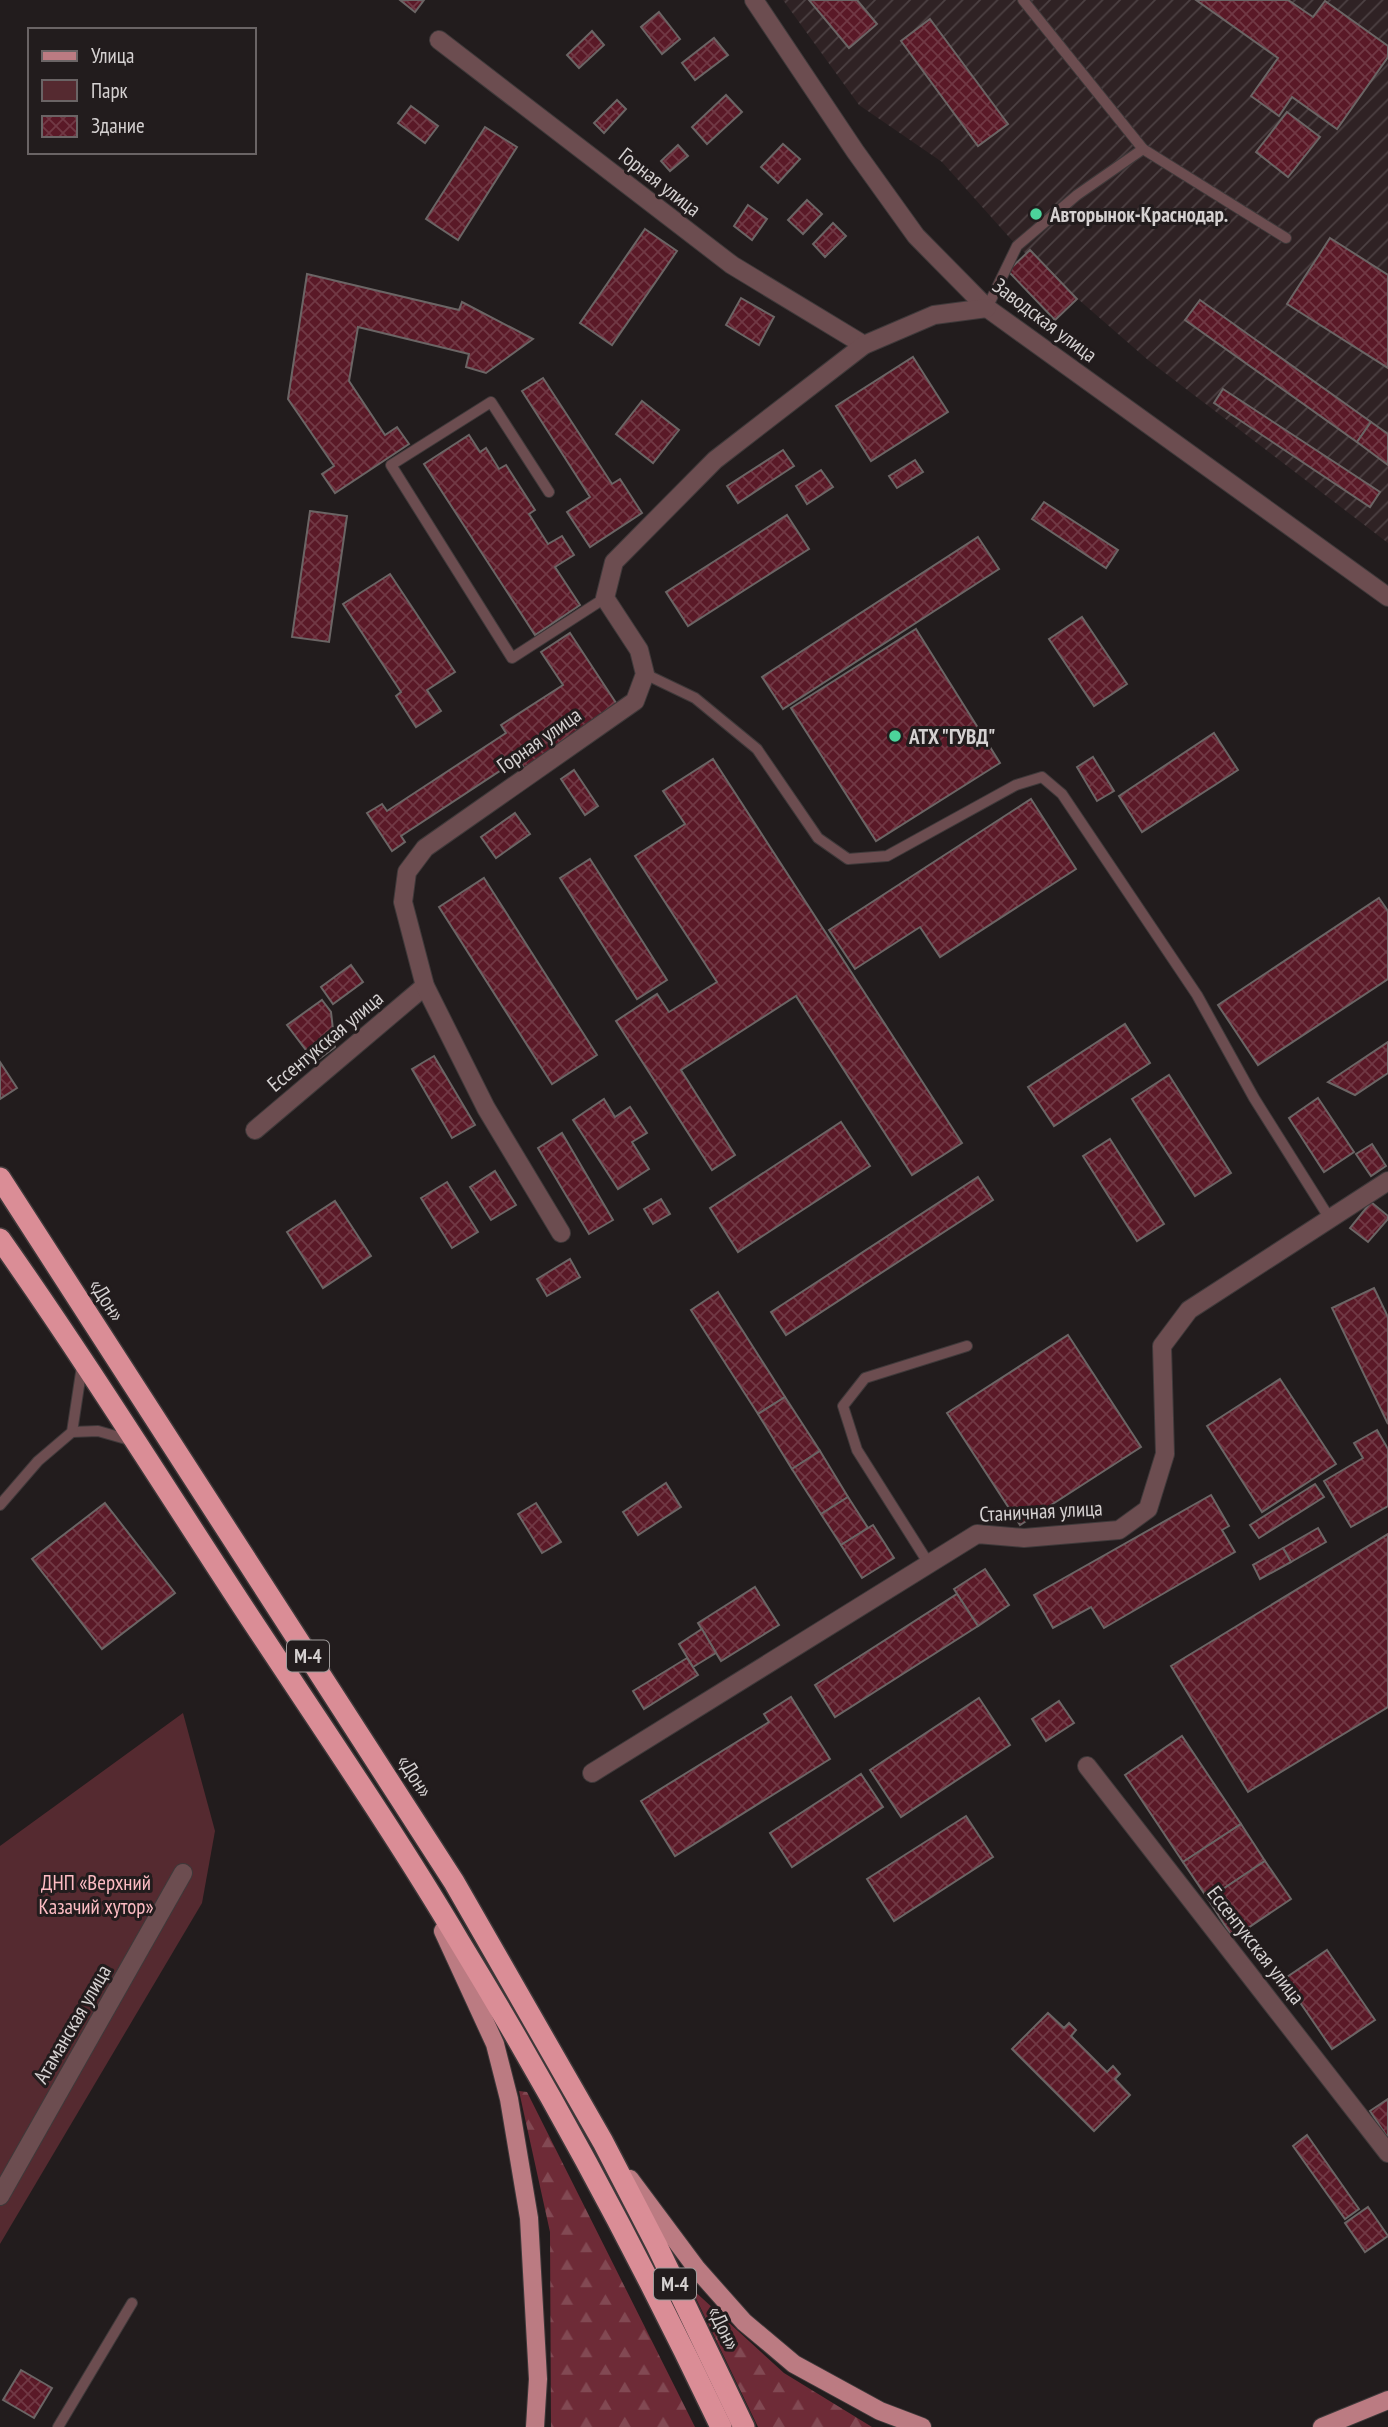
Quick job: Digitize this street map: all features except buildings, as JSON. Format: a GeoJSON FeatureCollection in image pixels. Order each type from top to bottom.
{"type":"FeatureCollection","features":[{"type":"Feature","properties":{"kind":"highway","name":"«Дон»"},"geometry":{"type":"LineString","coordinates":[[0,1178],[454,1882],[603,2142],[657,2246],[744,2427]]}},
{"type":"Feature","properties":{"kind":"highway","name":"М-4"},"geometry":{"type":"LineString","coordinates":[[0,1239],[65,1332],[459,1940],[570,2129],[681,2343],[721,2427]]}},
{"type":"Feature","properties":{"kind":"main road"},"geometry":{"type":"LineString","coordinates":[[402,1849],[495,2044],[509,2099],[529,2218],[538,2379],[535,2427]]}},
{"type":"Feature","properties":{"kind":"main road"},"geometry":{"type":"LineString","coordinates":[[603,2142],[697,2269],[744,2322],[794,2364],[880,2411],[922,2427]]}},
{"type":"Feature","properties":{"kind":"main road"},"geometry":{"type":"LineString","coordinates":[[1322,2427],[1388,2400]]}},
{"type":"Feature","properties":{"kind":"street","name":"Заводская улица"},"geometry":{"type":"LineString","coordinates":[[754,0],[855,151],[916,236],[986,308],[1388,597]]}},
{"type":"Feature","properties":{"kind":"street","name":"Горная улица"},"geometry":{"type":"LineString","coordinates":[[439,40],[732,265],[864,345]]}},
{"type":"Feature","properties":{"kind":"street"},"geometry":{"type":"LineString","coordinates":[[645,674],[639,650],[606,598],[614,562],[715,460],[864,345],[934,315],[986,308]]}},
{"type":"Feature","properties":{"kind":"street","name":"Горная улица"},"geometry":{"type":"LineString","coordinates":[[561,1233],[486,1108],[425,986],[403,902],[408,872],[425,848],[635,701],[645,674]]}},
{"type":"Feature","properties":{"kind":"street","name":"Ессентукская улица"},"geometry":{"type":"LineString","coordinates":[[255,1130],[425,986]]}},
{"type":"Feature","properties":{"kind":"street","name":"Станичная улица"},"geometry":{"type":"LineString","coordinates":[[592,1773],[976,1534],[1024,1538],[1119,1530],[1148,1509],[1165,1454],[1162,1346],[1189,1311],[1388,1181]]}},
{"type":"Feature","properties":{"kind":"street","name":"Ессентукская улица"},"geometry":{"type":"LineString","coordinates":[[1087,1766],[1388,2153]]}},
{"type":"Feature","properties":{"kind":"street","name":"Атаманская улица"},"geometry":{"type":"LineString","coordinates":[[0,2196],[183,1873]]}},
{"type":"Feature","properties":{"kind":"lane"},"geometry":{"type":"LineString","coordinates":[[1023,0],[1143,149],[1286,238]]}},
{"type":"Feature","properties":{"kind":"lane"},"geometry":{"type":"LineString","coordinates":[[986,308],[1017,246],[1077,195],[1143,149]]}},
{"type":"Feature","properties":{"kind":"lane"},"geometry":{"type":"LineString","coordinates":[[549,492],[491,402],[391,465],[512,658],[606,598]]}},
{"type":"Feature","properties":{"kind":"lane"},"geometry":{"type":"LineString","coordinates":[[645,674],[695,698],[757,750],[818,838],[848,859],[887,856],[1016,785],[1042,777],[1062,794],[1197,995],[1254,1098],[1330,1219]]}},
{"type":"Feature","properties":{"kind":"lane"},"geometry":{"type":"LineString","coordinates":[[929,1564],[857,1450],[843,1406],[865,1378],[967,1346]]}},
{"type":"Feature","properties":{"kind":"lane"},"geometry":{"type":"LineString","coordinates":[[72,1432],[83,1362]]}},
{"type":"Feature","properties":{"kind":"lane"},"geometry":{"type":"LineString","coordinates":[[0,1505],[38,1461],[72,1432],[98,1431],[134,1441]]}},
{"type":"Feature","properties":{"kind":"lane"},"geometry":{"type":"LineString","coordinates":[[58,2427],[132,2303]]}},
{"type":"Feature","properties":{"kind":"shaded area"},"geometry":{"type":"Polygon","coordinates":[[[783,0],[1388,0],[1388,543],[1148,360],[1017,246],[942,162],[859,105],[783,0]]]}},
{"type":"Feature","properties":{"kind":"green space","name":"ДНП «Верхний Казачий хутор»"},"geometry":{"type":"Polygon","coordinates":[[[183,1713],[215,1831],[202,1903],[0,2244],[0,1846],[183,1713]]]}},
{"type":"Feature","properties":{"kind":"green space"},"geometry":{"type":"Polygon","coordinates":[[[519,2091],[527,2092],[695,2427],[551,2427],[550,2232],[519,2091]]]}},
{"type":"Feature","properties":{"kind":"green space"},"geometry":{"type":"Polygon","coordinates":[[[691,2288],[784,2373],[872,2427],[758,2427],[691,2288]]]}},
{"type":"Feature","properties":{"kind":"place","name":"Авторынок-Краснодар."},"geometry":{"type":"Point","coordinates":[1036,214]}},
{"type":"Feature","properties":{"kind":"place","name":"АТХ \"ГУВД\""},"geometry":{"type":"Point","coordinates":[895,736]}}]}
